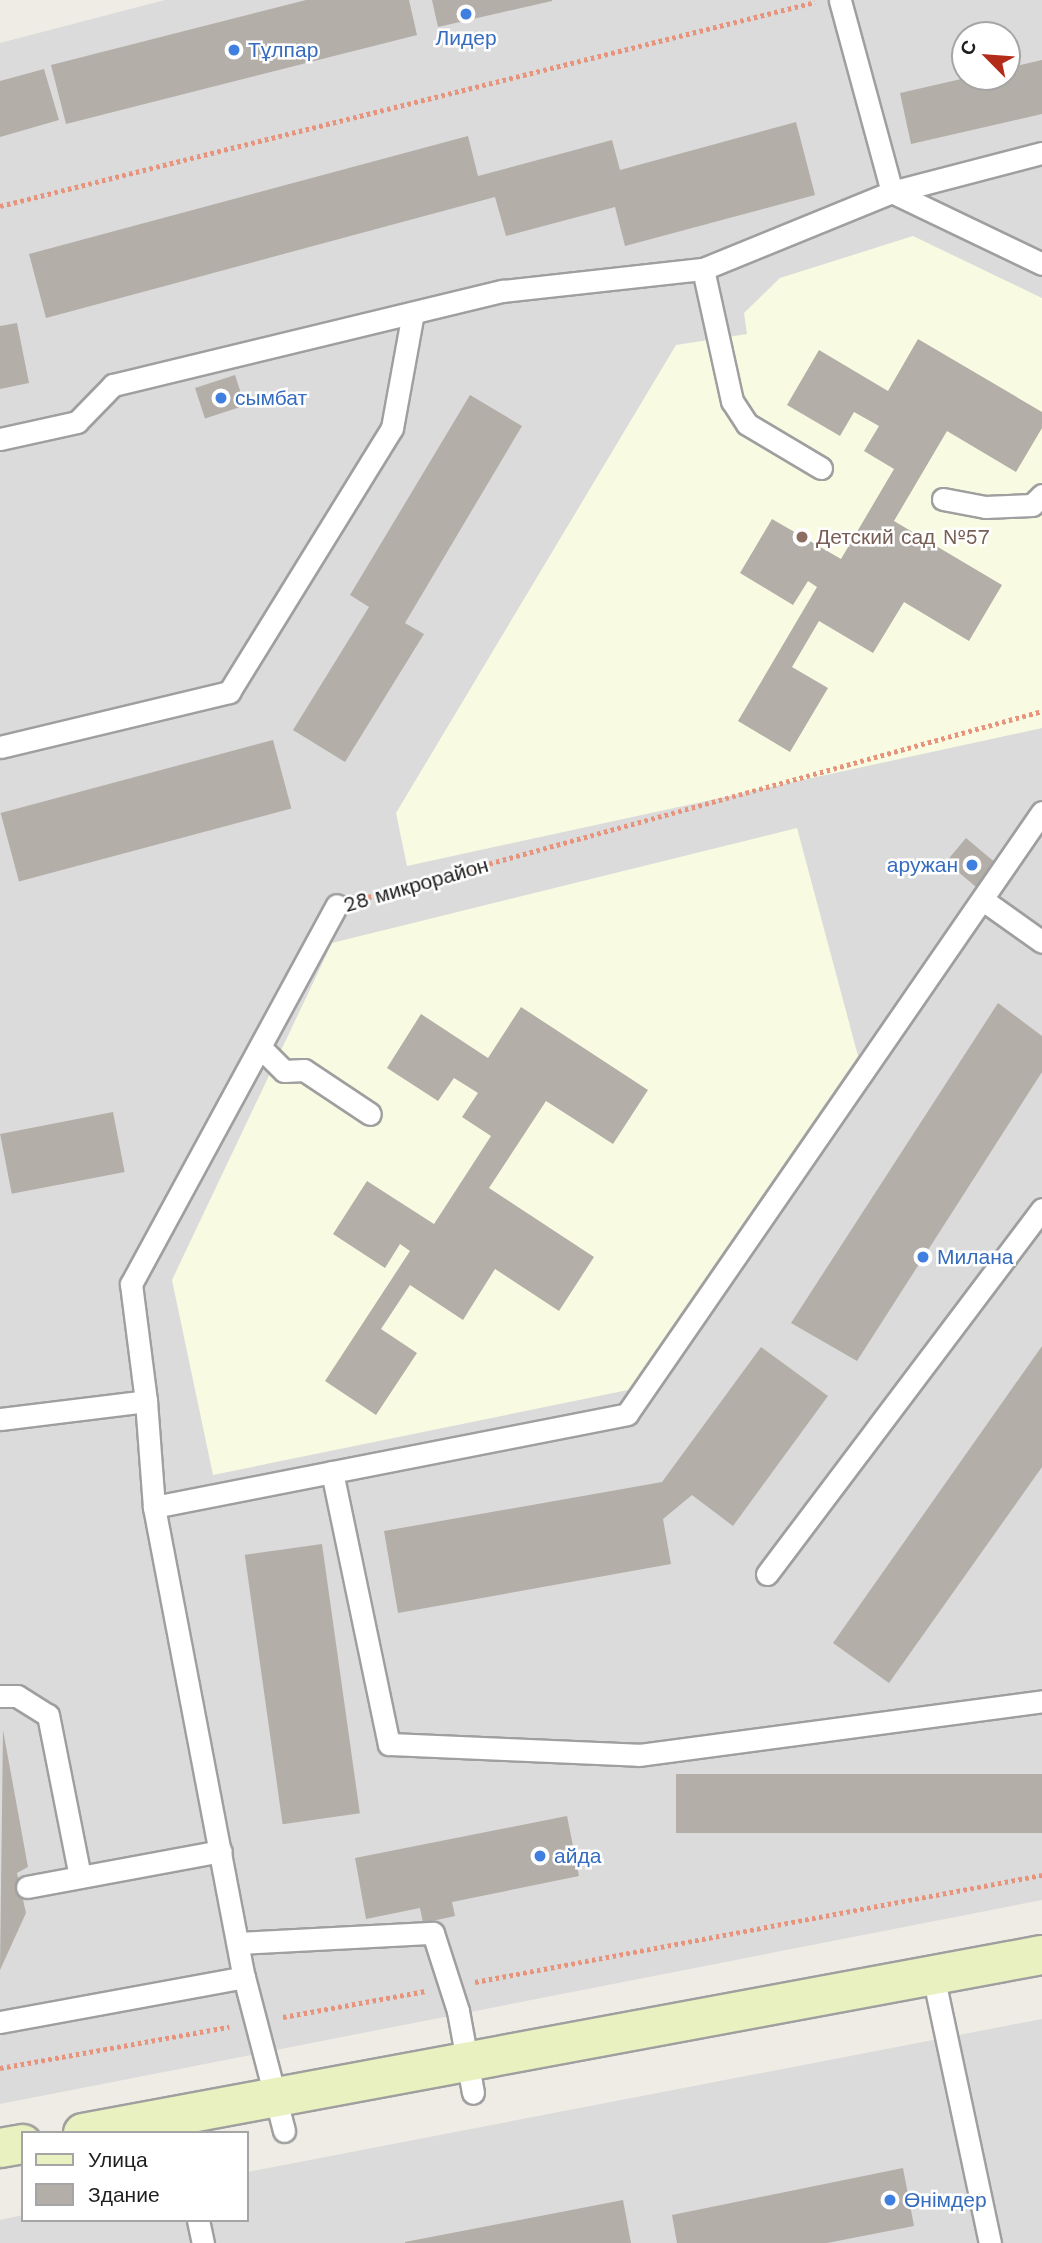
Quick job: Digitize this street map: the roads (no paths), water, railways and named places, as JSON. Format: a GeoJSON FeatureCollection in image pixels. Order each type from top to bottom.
{"type":"FeatureCollection","features":[{"type":"Feature","properties":{"kind":"street"},"geometry":{"type":"LineString","coordinates":[[104,2131],[280,2114],[470,2077],[933,1975],[1042,1955]]}},
{"type":"Feature","properties":{"kind":"street"},"geometry":{"type":"LineString","coordinates":[[0,2148],[21,2144]]}},
{"type":"Feature","properties":{"kind":"lane"},"geometry":{"type":"LineString","coordinates":[[840,0],[892,192],[1042,264]]}},
{"type":"Feature","properties":{"kind":"lane"},"geometry":{"type":"LineString","coordinates":[[0,439],[77,422],[113,386],[503,291],[703,269],[892,192],[1042,153]]}},
{"type":"Feature","properties":{"kind":"lane"},"geometry":{"type":"LineString","coordinates":[[703,269],[732,401],[747,424],[821,468]]}},
{"type":"Feature","properties":{"kind":"lane"},"geometry":{"type":"LineString","coordinates":[[0,747],[229,692],[392,428],[413,313]]}},
{"type":"Feature","properties":{"kind":"lane"},"geometry":{"type":"LineString","coordinates":[[943,499],[985,507],[1032,505],[1042,495]]}},
{"type":"Feature","properties":{"kind":"lane"},"geometry":{"type":"LineString","coordinates":[[154,1507],[627,1414],[1042,812]]}},
{"type":"Feature","properties":{"kind":"lane"},"geometry":{"type":"LineString","coordinates":[[983,900],[1042,942]]}},
{"type":"Feature","properties":{"kind":"lane","name":"28 микрорайон"},"geometry":{"type":"LineString","coordinates":[[280,2114],[244,1977],[154,1507],[146,1402],[131,1284],[337,905]]}},
{"type":"Feature","properties":{"kind":"lane"},"geometry":{"type":"LineString","coordinates":[[260,1047],[284,1070],[304,1070],[370,1114]]}},
{"type":"Feature","properties":{"kind":"lane"},"geometry":{"type":"LineString","coordinates":[[767,1574],[1042,1209]]}},
{"type":"Feature","properties":{"kind":"lane"},"geometry":{"type":"LineString","coordinates":[[0,1419],[146,1402]]}},
{"type":"Feature","properties":{"kind":"lane"},"geometry":{"type":"LineString","coordinates":[[332,1472],[389,1744],[639,1755],[1042,1701]]}},
{"type":"Feature","properties":{"kind":"lane"},"geometry":{"type":"LineString","coordinates":[[0,1696],[17,1696],[48,1715],[80,1877]]}},
{"type":"Feature","properties":{"kind":"lane"},"geometry":{"type":"LineString","coordinates":[[27,1887],[221,1851]]}},
{"type":"Feature","properties":{"kind":"lane"},"geometry":{"type":"LineString","coordinates":[[239,1943],[433,1933],[452,1986],[470,2077]]}},
{"type":"Feature","properties":{"kind":"lane"},"geometry":{"type":"LineString","coordinates":[[933,1975],[990,2243]]}},
{"type":"Feature","properties":{"kind":"lane"},"geometry":{"type":"LineString","coordinates":[[0,2022],[244,1977]]}},
{"type":"Feature","properties":{"kind":"lane"},"geometry":{"type":"LineString","coordinates":[[198,2222],[203,2243]]}},
{"type":"Feature","properties":{"kind":"place","name":"Лидер"},"geometry":{"type":"Point","coordinates":[466,14]}},
{"type":"Feature","properties":{"kind":"place","name":"Тұлпар"},"geometry":{"type":"Point","coordinates":[234,50]}},
{"type":"Feature","properties":{"kind":"place","name":"сымбат"},"geometry":{"type":"Point","coordinates":[221,398]}},
{"type":"Feature","properties":{"kind":"place","name":"Детский сад №57"},"geometry":{"type":"Point","coordinates":[802,537]}},
{"type":"Feature","properties":{"kind":"place","name":"аружан"},"geometry":{"type":"Point","coordinates":[972,865]}},
{"type":"Feature","properties":{"kind":"place","name":"Милана"},"geometry":{"type":"Point","coordinates":[923,1257]}},
{"type":"Feature","properties":{"kind":"place","name":"айда"},"geometry":{"type":"Point","coordinates":[540,1856]}},
{"type":"Feature","properties":{"kind":"place","name":"Өнімдер"},"geometry":{"type":"Point","coordinates":[890,2200]}}]}
